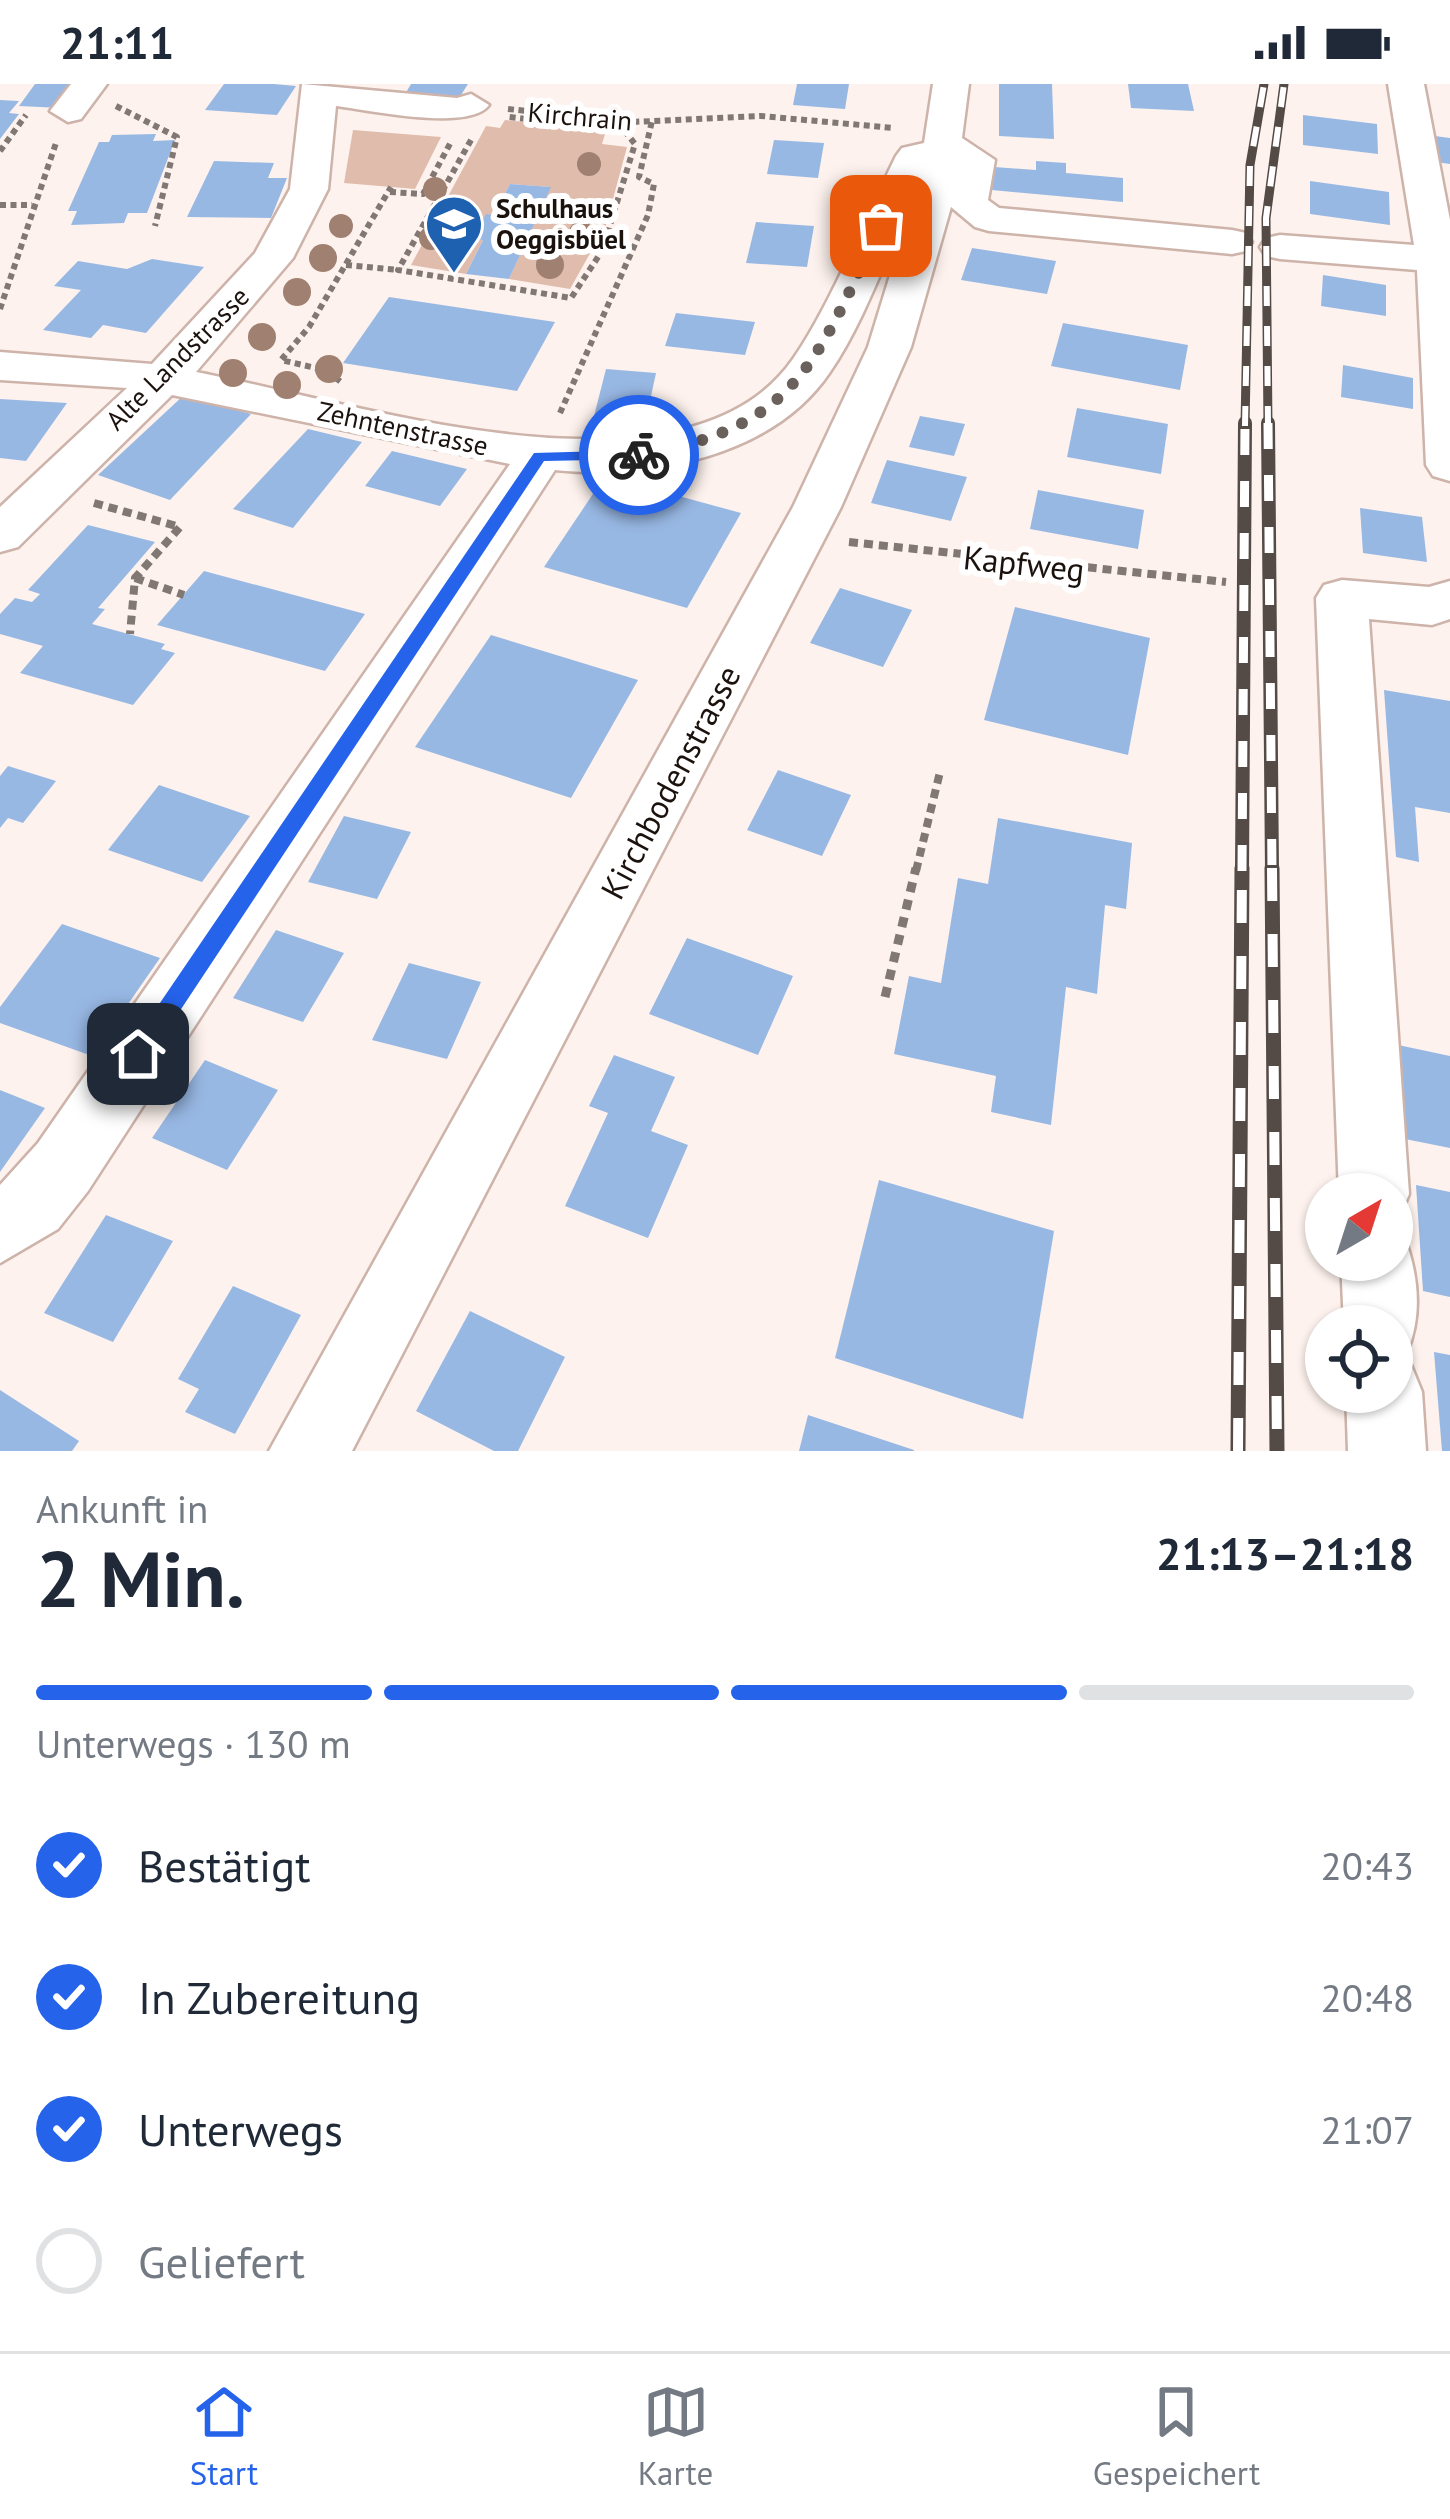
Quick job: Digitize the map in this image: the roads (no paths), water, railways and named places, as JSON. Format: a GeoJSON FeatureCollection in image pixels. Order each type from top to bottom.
{"type":"FeatureCollection","features":[{"type":"Feature","properties":{"kind":"street","name":"Kirchbodenstrasse"},"geometry":{"type":"LineString","coordinates":[[308,1451],[359,1366],[837,470],[885,370],[928,237],[929,139],[952,84]]}},
{"type":"Feature","properties":{"kind":"street"},"geometry":{"type":"LineString","coordinates":[[1406,84],[1443,260],[1450,465]]}},
{"type":"Feature","properties":{"kind":"street"},"geometry":{"type":"LineString","coordinates":[[320,89],[474,110]]}},
{"type":"Feature","properties":{"kind":"street","name":"Alte Landstrasse"},"geometry":{"type":"LineString","coordinates":[[0,535],[245,292],[295,224],[309,189],[320,89]]}},
{"type":"Feature","properties":{"kind":"street"},"geometry":{"type":"LineString","coordinates":[[929,139],[962,149],[976,160],[968,204],[989,219],[1232,242]]}},
{"type":"Feature","properties":{"kind":"street","name":"Zehntenstrasse"},"geometry":{"type":"LineString","coordinates":[[0,366],[159,379],[539,456],[625,457],[709,439],[760,416],[811,368],[915,156],[929,139]]}},
{"type":"Feature","properties":{"kind":"street"},"geometry":{"type":"LineString","coordinates":[[1280,247],[1443,260]]}},
{"type":"Feature","properties":{"kind":"street"},"geometry":{"type":"LineString","coordinates":[[0,1228],[33,1204],[63,1167],[539,456]]}},
{"type":"Feature","properties":{"kind":"street"},"geometry":{"type":"LineString","coordinates":[[1373,1173],[1342,598],[1447,602]]}},
{"type":"Feature","properties":{"kind":"street"},"geometry":{"type":"LineString","coordinates":[[1385,1413],[1387,1451]]}},
{"type":"Feature","properties":{"kind":"railway"},"geometry":{"type":"LineString","coordinates":[[1245,426],[1250,165],[1264,84]]}},
{"type":"Feature","properties":{"kind":"railway"},"geometry":{"type":"LineString","coordinates":[[1268,426],[1266,218],[1284,84]]}},
{"type":"Feature","properties":{"kind":"railway"},"geometry":{"type":"LineString","coordinates":[[1242,871],[1245,423]]}},
{"type":"Feature","properties":{"kind":"railway"},"geometry":{"type":"LineString","coordinates":[[1268,423],[1272,871]]}},
{"type":"Feature","properties":{"kind":"railway"},"geometry":{"type":"LineString","coordinates":[[1238,1451],[1242,868]]}},
{"type":"Feature","properties":{"kind":"railway"},"geometry":{"type":"LineString","coordinates":[[1272,868],[1277,1451]]}},
{"type":"Feature","properties":{"kind":"place","name":"Schulhaus Oeggisbüel"},"geometry":{"type":"Point","coordinates":[454,275]}}]}
